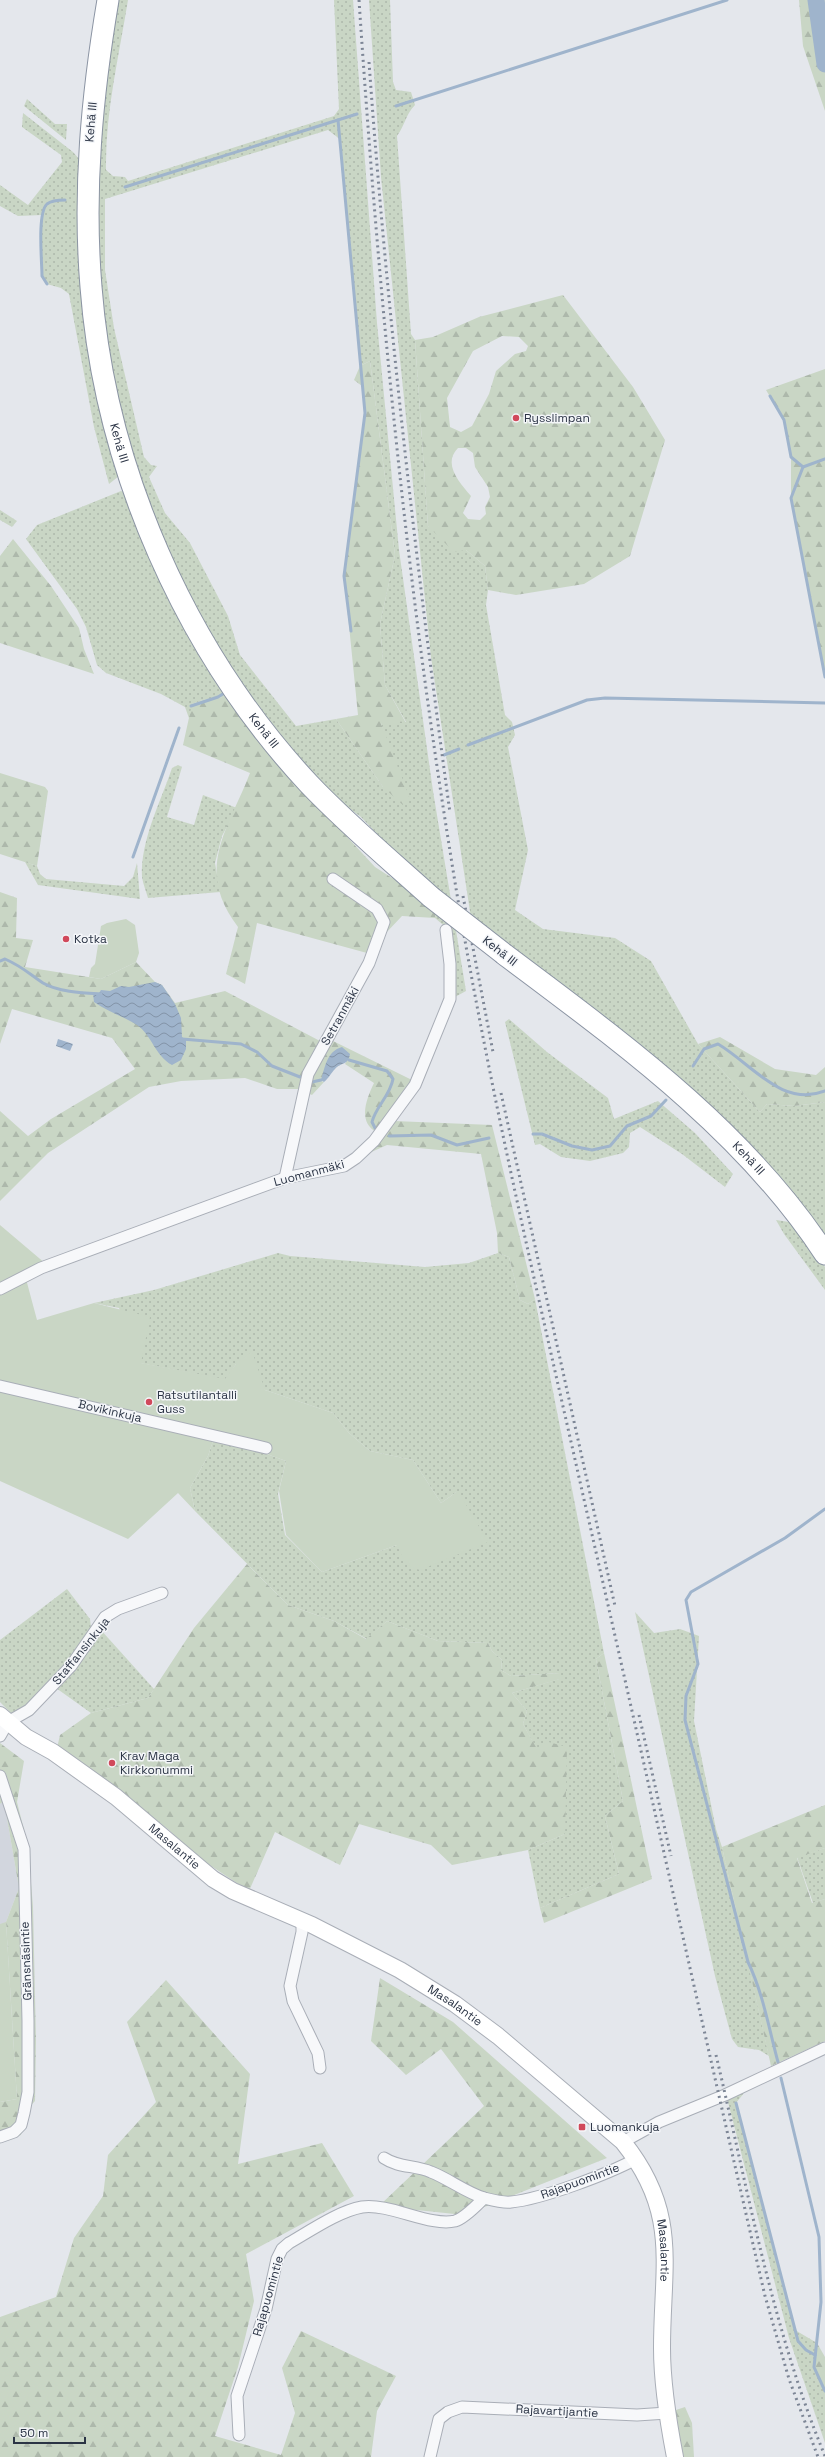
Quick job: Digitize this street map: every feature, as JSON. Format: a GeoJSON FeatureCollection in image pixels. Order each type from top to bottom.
{"type":"FeatureCollection","features":[{"type":"Feature","properties":{"kind":"highway","name":"Kehä III"},"geometry":{"type":"LineString","coordinates":[[108,0],[95,84],[89,153],[88,217],[90,287],[95,328],[110,408],[137,496],[159,553],[179,596],[221,669],[244,704],[309,783],[359,834],[431,897],[635,1055],[692,1103],[768,1180],[825,1254]]}},
{"type":"Feature","properties":{"kind":"street","name":"Setranmäki"},"geometry":{"type":"LineString","coordinates":[[285,1178],[308,1074],[369,963],[384,922],[377,909],[332,879]]}},
{"type":"Feature","properties":{"kind":"street","name":"Luomanmäki"},"geometry":{"type":"LineString","coordinates":[[0,1289],[41,1268],[285,1178],[344,1166],[356,1158],[374,1141],[405,1101],[415,1085],[450,999],[450,964],[446,930]]}},
{"type":"Feature","properties":{"kind":"street","name":"Bovikinkuja"},"geometry":{"type":"LineString","coordinates":[[0,1386],[266,1448]]}},
{"type":"Feature","properties":{"kind":"street","name":"Staffansinkuja"},"geometry":{"type":"LineString","coordinates":[[3,1724],[29,1710],[71,1666],[105,1618],[118,1609],[162,1593]]}},
{"type":"Feature","properties":{"kind":"street","name":"Masalantie"},"geometry":{"type":"LineString","coordinates":[[3,1724],[116,1797],[213,1879],[233,1891],[302,1921],[400,1970],[455,2004],[498,2036],[623,2142],[636,2159],[658,2200],[665,2238],[662,2350],[667,2413],[675,2457]]}},
{"type":"Feature","properties":{"kind":"street","name":"Gränsnäsintie"},"geometry":{"type":"LineString","coordinates":[[0,1776],[24,1849],[28,2021],[28,2092],[24,2113],[21,2125],[14,2132],[0,2137]]}},
{"type":"Feature","properties":{"kind":"street"},"geometry":{"type":"LineString","coordinates":[[302,1921],[302,1932],[290,1986],[293,2001],[318,2053],[320,2068]]}},
{"type":"Feature","properties":{"kind":"street"},"geometry":{"type":"LineString","coordinates":[[623,2142],[659,2122],[725,2095],[825,2048]]}},
{"type":"Feature","properties":{"kind":"street"},"geometry":{"type":"LineString","coordinates":[[384,2158],[394,2165],[430,2171],[472,2195],[484,2198]]}},
{"type":"Feature","properties":{"kind":"street","name":"Rajapuomintie"},"geometry":{"type":"LineString","coordinates":[[239,2435],[237,2396],[266,2309],[277,2259],[285,2246],[343,2212],[363,2207],[381,2208],[438,2221],[456,2221],[484,2198],[509,2203],[529,2200],[622,2167],[636,2159]]}},
{"type":"Feature","properties":{"kind":"street","name":"Rajavartijantie"},"geometry":{"type":"LineString","coordinates":[[430,2457],[439,2419],[448,2412],[469,2408],[629,2415],[667,2413]]}},
{"type":"Feature","properties":{"kind":"shaded area"},"geometry":{"type":"Polygon","coordinates":[[[4,1801],[19,1888],[6,1922],[0,2102],[0,1804],[4,1801]]]}},
{"type":"Feature","properties":{"kind":"green space"},"geometry":{"type":"Polygon","coordinates":[[[115,0],[128,0],[110,106],[106,149],[106,170],[113,176],[125,177],[128,181],[334,116],[339,109],[334,0],[353,0],[377,323],[399,550],[433,791],[466,991],[455,997],[449,930],[435,918],[436,891],[397,859],[383,840],[361,817],[328,793],[281,740],[219,655],[171,564],[139,482],[114,390],[98,290],[93,206],[115,0]],[[328,130],[105,199],[105,270],[114,328],[144,457],[151,465],[157,466],[149,477],[165,513],[190,543],[228,616],[240,655],[296,726],[336,719],[383,787],[389,749],[381,723],[406,722],[385,685],[380,624],[395,555],[370,361],[360,366],[341,140],[328,130]]]}},
{"type":"Feature","properties":{"kind":"green space"},"geometry":{"type":"Polygon","coordinates":[[[369,0],[390,0],[393,82],[396,90],[411,92],[415,105],[397,136],[411,334],[415,340],[428,526],[466,550],[485,566],[488,590],[486,605],[505,715],[512,722],[515,735],[508,747],[528,850],[515,910],[543,929],[615,938],[651,961],[698,1044],[760,1112],[767,1104],[794,1106],[825,1102],[825,1241],[812,1221],[471,918],[431,657],[381,177],[369,0]]]}},
{"type":"Feature","properties":{"kind":"green space"},"geometry":{"type":"Polygon","coordinates":[[[799,0],[825,0],[825,111],[803,46],[799,0]]]}},
{"type":"Feature","properties":{"kind":"green space"},"geometry":{"type":"Polygon","coordinates":[[[27,99],[55,124],[67,124],[66,140],[24,106],[27,99]]]}},
{"type":"Feature","properties":{"kind":"green space"},"geometry":{"type":"Polygon","coordinates":[[[23,113],[73,152],[80,160],[119,476],[109,484],[94,427],[69,294],[61,288],[47,284],[42,276],[42,215],[18,216],[0,206],[0,185],[28,205],[62,162],[61,155],[22,127],[23,113]]]}},
{"type":"Feature","properties":{"kind":"green space"},"geometry":{"type":"Polygon","coordinates":[[[563,295],[633,387],[665,440],[630,556],[584,584],[516,595],[488,590],[485,566],[466,550],[454,552],[428,526],[415,340],[433,337],[479,317],[563,295]],[[502,336],[473,351],[447,398],[450,427],[461,432],[472,426],[489,394],[496,371],[515,354],[526,351],[528,346],[519,337],[502,336]],[[458,448],[452,460],[452,467],[454,473],[471,496],[463,513],[468,519],[480,520],[486,514],[485,507],[490,497],[488,487],[475,467],[473,453],[466,448],[458,448]]]}},
{"type":"Feature","properties":{"kind":"green space"},"geometry":{"type":"Polygon","coordinates":[[[370,361],[395,555],[380,624],[385,685],[406,723],[381,723],[409,796],[403,805],[383,787],[336,719],[358,715],[344,576],[365,413],[362,386],[354,380],[360,366],[370,361]]]}},
{"type":"Feature","properties":{"kind":"green space"},"geometry":{"type":"Polygon","coordinates":[[[825,369],[825,677],[791,498],[791,457],[784,420],[766,390],[825,369]]]}},
{"type":"Feature","properties":{"kind":"green space"},"geometry":{"type":"Polygon","coordinates":[[[121,491],[126,493],[229,696],[203,700],[192,704],[190,721],[185,707],[161,694],[106,673],[97,665],[86,627],[77,609],[26,539],[37,525],[121,491]]]}},
{"type":"Feature","properties":{"kind":"green space"},"geometry":{"type":"Polygon","coordinates":[[[0,510],[17,521],[12,527],[0,520],[0,510]]]}},
{"type":"Feature","properties":{"kind":"green space"},"geometry":{"type":"Polygon","coordinates":[[[13,539],[51,586],[79,628],[84,649],[94,674],[0,643],[0,556],[13,539]]]}},
{"type":"Feature","properties":{"kind":"green space"},"geometry":{"type":"Polygon","coordinates":[[[229,696],[338,827],[375,867],[403,885],[435,911],[435,918],[402,916],[367,953],[257,923],[245,984],[226,974],[238,927],[225,906],[218,886],[217,868],[219,850],[225,831],[250,773],[183,745],[192,704],[203,700],[229,696]]]}},
{"type":"Feature","properties":{"kind":"green space"},"geometry":{"type":"Polygon","coordinates":[[[178,765],[182,767],[167,817],[194,825],[203,795],[237,808],[222,836],[215,863],[220,892],[148,898],[142,877],[144,849],[152,821],[172,768],[178,765]]]}},
{"type":"Feature","properties":{"kind":"green space"},"geometry":{"type":"Polygon","coordinates":[[[0,773],[45,787],[48,791],[37,866],[0,854],[0,773]]]}},
{"type":"Feature","properties":{"kind":"green space"},"geometry":{"type":"Polygon","coordinates":[[[25,862],[37,866],[40,874],[46,879],[124,886],[133,877],[137,863],[140,899],[38,885],[25,862]]]}},
{"type":"Feature","properties":{"kind":"green space"},"geometry":{"type":"Polygon","coordinates":[[[0,892],[17,898],[16,938],[33,940],[25,967],[101,979],[136,962],[155,982],[162,985],[175,1003],[225,991],[320,1041],[331,1040],[412,1080],[376,1132],[370,1127],[365,1116],[365,1109],[374,1083],[345,1064],[350,1055],[321,1081],[324,1082],[312,1095],[299,1089],[277,1089],[245,1078],[181,1081],[149,1087],[48,1153],[0,1201],[0,1111],[28,1136],[51,1119],[135,1069],[112,1038],[12,1009],[0,1044],[0,892]]]}},
{"type":"Feature","properties":{"kind":"green space"},"geometry":{"type":"Polygon","coordinates":[[[126,919],[135,925],[139,953],[136,962],[101,979],[89,977],[91,968],[95,964],[101,926],[107,923],[126,919]]]}},
{"type":"Feature","properties":{"kind":"green space"},"geometry":{"type":"Polygon","coordinates":[[[509,1019],[547,1052],[608,1098],[614,1119],[658,1101],[695,1133],[733,1174],[725,1187],[682,1154],[640,1127],[630,1133],[629,1147],[623,1153],[590,1161],[561,1157],[540,1144],[535,1145],[505,1022],[509,1019]]]}},
{"type":"Feature","properties":{"kind":"green space"},"geometry":{"type":"Polygon","coordinates":[[[720,1037],[775,1069],[816,1075],[825,1067],[825,1102],[794,1106],[767,1104],[760,1112],[698,1044],[720,1037]]]}},
{"type":"Feature","properties":{"kind":"green space"},"geometry":{"type":"Polygon","coordinates":[[[394,1121],[492,1125],[535,1299],[528,1304],[520,1300],[509,1257],[498,1253],[497,1233],[481,1154],[387,1145],[367,1154],[394,1121]]]}},
{"type":"Feature","properties":{"kind":"green space"},"geometry":{"type":"Polygon","coordinates":[[[776,1220],[789,1222],[825,1267],[825,1290],[784,1234],[776,1220]]]}},
{"type":"Feature","properties":{"kind":"green space","name":"Ratsutilantalli Guss"},"geometry":{"type":"Polygon","coordinates":[[[0,1225],[46,1264],[26,1279],[37,1320],[94,1303],[150,1317],[141,1363],[225,1379],[236,1364],[252,1351],[265,1390],[333,1413],[349,1433],[370,1451],[413,1460],[441,1503],[458,1491],[488,1542],[420,1570],[411,1566],[405,1561],[397,1545],[322,1572],[286,1535],[279,1491],[286,1461],[264,1453],[213,1441],[208,1456],[190,1488],[195,1511],[178,1493],[128,1539],[0,1481],[0,1225]]]}},
{"type":"Feature","properties":{"kind":"green space"},"geometry":{"type":"Polygon","coordinates":[[[278,1253],[290,1256],[425,1267],[469,1263],[498,1253],[509,1257],[520,1300],[528,1304],[535,1299],[604,1653],[596,1659],[623,1801],[605,1816],[619,1874],[540,1908],[528,1850],[565,1834],[537,1750],[523,1724],[527,1711],[512,1693],[559,1679],[560,1673],[511,1676],[501,1670],[502,1660],[492,1651],[488,1643],[438,1641],[387,1621],[367,1639],[334,1621],[288,1605],[195,1511],[190,1488],[208,1456],[213,1441],[264,1453],[286,1461],[278,1494],[285,1535],[322,1572],[397,1545],[458,1491],[441,1503],[413,1460],[370,1451],[349,1433],[333,1413],[265,1390],[236,1364],[226,1380],[140,1363],[119,1308],[94,1303],[154,1290],[278,1253]]]}},
{"type":"Feature","properties":{"kind":"green space"},"geometry":{"type":"Polygon","coordinates":[[[247,1564],[288,1605],[334,1621],[366,1639],[387,1621],[438,1641],[488,1643],[492,1651],[502,1660],[501,1670],[511,1676],[560,1673],[560,1679],[512,1693],[527,1711],[523,1724],[537,1749],[545,1741],[567,1747],[565,1834],[528,1850],[452,1865],[431,1845],[359,1824],[340,1865],[275,1832],[249,1891],[199,1858],[169,1830],[99,1777],[57,1748],[60,1735],[91,1713],[148,1698],[194,1628],[247,1564]]]}},
{"type":"Feature","properties":{"kind":"green space"},"geometry":{"type":"Polygon","coordinates":[[[67,1589],[90,1619],[91,1628],[56,1676],[36,1698],[13,1715],[0,1702],[0,1640],[67,1589]]]}},
{"type":"Feature","properties":{"kind":"green space"},"geometry":{"type":"Polygon","coordinates":[[[635,1612],[654,1633],[680,1629],[699,1636],[694,1721],[716,1829],[722,1847],[769,2056],[759,2050],[738,2047],[732,2039],[715,1976],[635,1612]]]}},
{"type":"Feature","properties":{"kind":"green space"},"geometry":{"type":"Polygon","coordinates":[[[100,1629],[154,1689],[148,1698],[91,1713],[56,1688],[100,1629]]]}},
{"type":"Feature","properties":{"kind":"green space"},"geometry":{"type":"Polygon","coordinates":[[[604,1653],[652,1879],[544,1923],[540,1908],[619,1874],[605,1816],[623,1801],[596,1659],[604,1653]]]}},
{"type":"Feature","properties":{"kind":"green space"},"geometry":{"type":"Polygon","coordinates":[[[0,1743],[24,1761],[17,1802],[28,1846],[33,1907],[36,2040],[35,2101],[24,2113],[21,2135],[0,2141],[0,2102],[17,2099],[6,1922],[19,1888],[4,1801],[0,1804],[0,1743]]]}},
{"type":"Feature","properties":{"kind":"green space"},"geometry":{"type":"Polygon","coordinates":[[[825,1805],[825,1848],[797,1858],[812,1903],[825,1899],[825,2041],[771,2066],[722,1847],[825,1805]]]}},
{"type":"Feature","properties":{"kind":"green space"},"geometry":{"type":"Polygon","coordinates":[[[825,1848],[825,1899],[813,1903],[797,1857],[825,1848]]]}},
{"type":"Feature","properties":{"kind":"green space"},"geometry":{"type":"Polygon","coordinates":[[[6,1922],[17,2099],[0,2102],[0,1924],[6,1922]]]}},
{"type":"Feature","properties":{"kind":"green space"},"geometry":{"type":"Polygon","coordinates":[[[380,1978],[453,2022],[607,2158],[464,2215],[379,2206],[484,2106],[441,2049],[406,2075],[371,2041],[380,1978]]]}},
{"type":"Feature","properties":{"kind":"green space"},"geometry":{"type":"Polygon","coordinates":[[[166,1980],[250,2074],[238,2164],[322,2143],[354,2196],[246,2254],[254,2301],[238,2367],[215,2436],[281,2455],[295,2413],[282,2368],[301,2331],[396,2376],[377,2411],[371,2457],[0,2457],[0,2317],[56,2297],[74,2238],[103,2196],[108,2155],[156,2102],[127,2022],[166,1980]]]}},
{"type":"Feature","properties":{"kind":"green space"},"geometry":{"type":"Polygon","coordinates":[[[744,2093],[736,2103],[795,2330],[817,2343],[814,2367],[825,2391],[825,2443],[789,2338],[727,2098],[744,2093]]]}},
{"type":"Feature","properties":{"kind":"green space"},"geometry":{"type":"Polygon","coordinates":[[[817,2343],[825,2357],[825,2391],[814,2367],[817,2343]]]}},
{"type":"Feature","properties":{"kind":"green space"},"geometry":{"type":"Polygon","coordinates":[[[685,2407],[692,2423],[694,2457],[675,2457],[667,2413],[685,2407]]]}},
{"type":"Feature","properties":{"kind":"water"},"geometry":{"type":"Polygon","coordinates":[[[155,982],[162,985],[175,1004],[181,1018],[182,1037],[186,1040],[186,1049],[181,1060],[172,1065],[161,1056],[142,1029],[94,1002],[93,993],[99,993],[101,990],[110,991],[121,986],[129,987],[155,982]]]}},
{"type":"Feature","properties":{"kind":"water"},"geometry":{"type":"Polygon","coordinates":[[[58,1039],[73,1044],[70,1051],[56,1046],[58,1039]]]}},
{"type":"Feature","properties":{"kind":"water"},"geometry":{"type":"Polygon","coordinates":[[[342,1047],[350,1054],[348,1060],[335,1069],[324,1082],[321,1080],[327,1060],[333,1052],[342,1047]]]}},
{"type":"Feature","properties":{"kind":"waterway"},"geometry":{"type":"LineString","coordinates":[[396,106],[727,0]]}},
{"type":"Feature","properties":{"kind":"waterway"},"geometry":{"type":"LineString","coordinates":[[816,0],[825,64]]}},
{"type":"Feature","properties":{"kind":"waterway"},"geometry":{"type":"LineString","coordinates":[[125,187],[357,114]]}},
{"type":"Feature","properties":{"kind":"waterway"},"geometry":{"type":"LineString","coordinates":[[338,120],[365,413],[344,576],[351,631]]}},
{"type":"Feature","properties":{"kind":"waterway"},"geometry":{"type":"LineString","coordinates":[[47,284],[42,276],[42,217],[47,204],[53,201],[65,200]]}},
{"type":"Feature","properties":{"kind":"waterway"},"geometry":{"type":"LineString","coordinates":[[770,396],[784,420],[791,457],[803,467],[825,459]]}},
{"type":"Feature","properties":{"kind":"waterway"},"geometry":{"type":"LineString","coordinates":[[803,467],[791,498],[825,677]]}},
{"type":"Feature","properties":{"kind":"waterway"},"geometry":{"type":"LineString","coordinates":[[191,706],[218,697],[226,692]]}},
{"type":"Feature","properties":{"kind":"waterway"},"geometry":{"type":"LineString","coordinates":[[468,745],[587,700],[605,698],[825,703]]}},
{"type":"Feature","properties":{"kind":"waterway"},"geometry":{"type":"LineString","coordinates":[[133,857],[179,728]]}},
{"type":"Feature","properties":{"kind":"waterway"},"geometry":{"type":"LineString","coordinates":[[444,755],[459,749]]}},
{"type":"Feature","properties":{"kind":"waterway"},"geometry":{"type":"LineString","coordinates":[[0,961],[5,959],[21,967],[49,986],[71,992],[101,994]]}},
{"type":"Feature","properties":{"kind":"waterway"},"geometry":{"type":"LineString","coordinates":[[182,1039],[241,1044],[257,1052],[272,1066],[300,1077]]}},
{"type":"Feature","properties":{"kind":"waterway"},"geometry":{"type":"LineString","coordinates":[[693,1066],[704,1049],[718,1044],[731,1052],[755,1072],[781,1089],[795,1094],[809,1095],[825,1091]]}},
{"type":"Feature","properties":{"kind":"waterway"},"geometry":{"type":"LineString","coordinates":[[349,1060],[387,1071],[393,1079],[389,1091],[374,1116],[372,1122],[375,1128]]}},
{"type":"Feature","properties":{"kind":"waterway"},"geometry":{"type":"LineString","coordinates":[[312,1082],[321,1080]]}},
{"type":"Feature","properties":{"kind":"waterway"},"geometry":{"type":"LineString","coordinates":[[533,1134],[542,1134],[572,1146],[592,1150],[610,1146],[627,1126],[651,1116],[666,1100]]}},
{"type":"Feature","properties":{"kind":"waterway"},"geometry":{"type":"LineString","coordinates":[[389,1136],[431,1135],[457,1145],[489,1138]]}},
{"type":"Feature","properties":{"kind":"waterway"},"geometry":{"type":"LineString","coordinates":[[778,2062],[762,1999],[748,1962],[685,1720],[686,1696],[698,1664],[686,1600],[691,1592],[785,1538],[825,1509]]}},
{"type":"Feature","properties":{"kind":"waterway"},"geometry":{"type":"LineString","coordinates":[[781,2078],[819,2237],[821,2302],[814,2367],[825,2391]]}},
{"type":"Feature","properties":{"kind":"waterway"},"geometry":{"type":"LineString","coordinates":[[736,2103],[798,2341],[806,2350],[815,2355]]}},
{"type":"Feature","properties":{"kind":"railway"},"geometry":{"type":"LineString","coordinates":[[359,0],[384,320],[406,533],[434,745],[450,851],[478,1013],[511,1174],[765,2296],[789,2379],[818,2457]]}},
{"type":"Feature","properties":{"kind":"railway"},"geometry":{"type":"LineString","coordinates":[[369,62],[384,250],[414,532],[450,813]]}},
{"type":"Feature","properties":{"kind":"railway"},"geometry":{"type":"LineString","coordinates":[[463,896],[493,1052]]}},
{"type":"Feature","properties":{"kind":"railway"},"geometry":{"type":"LineString","coordinates":[[501,1093],[615,1606]]}},
{"type":"Feature","properties":{"kind":"railway"},"geometry":{"type":"LineString","coordinates":[[639,1715],[671,1856]]}},
{"type":"Feature","properties":{"kind":"railway"},"geometry":{"type":"LineString","coordinates":[[716,2055],[776,2308],[806,2408],[825,2456]]}},
{"type":"Feature","properties":{"kind":"place","name":"Rysslimpan"},"geometry":{"type":"Point","coordinates":[516,418]}},
{"type":"Feature","properties":{"kind":"place","name":"Kotka"},"geometry":{"type":"Point","coordinates":[66,939]}},
{"type":"Feature","properties":{"kind":"place","name":"Ratsutilantalli Guss"},"geometry":{"type":"Point","coordinates":[149,1402]}},
{"type":"Feature","properties":{"kind":"place","name":"Krav Maga Kirkkonummi"},"geometry":{"type":"Point","coordinates":[112,1763]}},
{"type":"Feature","properties":{"kind":"place","name":"Luomankuja"},"geometry":{"type":"Point","coordinates":[582,2127]}}]}
